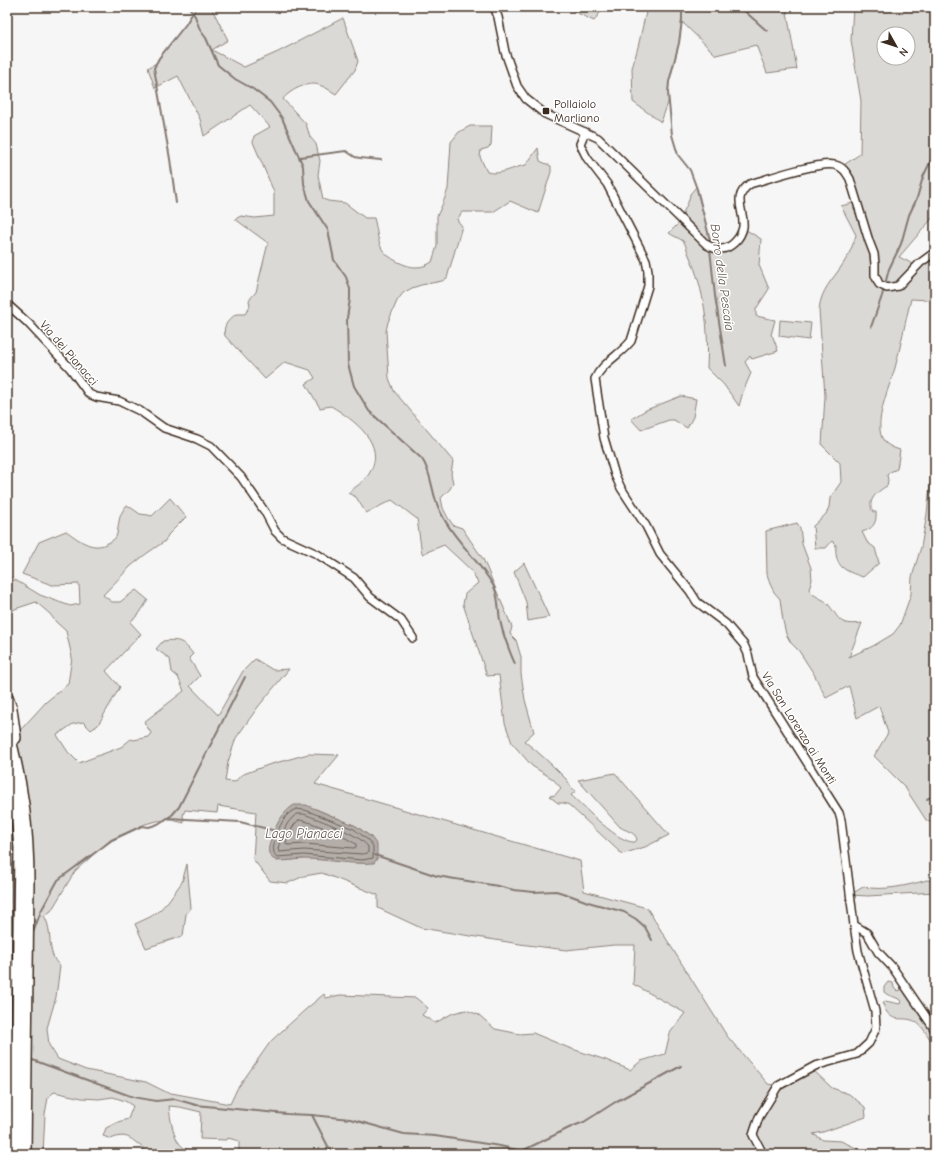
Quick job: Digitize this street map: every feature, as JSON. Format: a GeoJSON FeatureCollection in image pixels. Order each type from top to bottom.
{"type":"FeatureCollection","features":[{"type":"Feature","properties":{"kind":"highway"},"geometry":{"type":"LineString","coordinates":[[7,698],[11,709],[12,726],[26,790],[24,811]]}},
{"type":"Feature","properties":{"kind":"highway"},"geometry":{"type":"LineString","coordinates":[[7,729],[20,782],[28,844],[25,1154]]}},
{"type":"Feature","properties":{"kind":"highway"},"geometry":{"type":"LineString","coordinates":[[7,760],[17,815],[20,848],[16,1154]]}},
{"type":"Feature","properties":{"kind":"street"},"geometry":{"type":"LineString","coordinates":[[494,7],[498,17],[505,52],[517,86],[526,99],[539,110],[598,138],[707,245],[720,250],[727,248],[736,241],[743,228],[739,202],[744,188],[750,184],[792,171],[827,164],[835,164],[841,167],[850,179],[874,254],[876,264],[875,275],[879,284],[887,288],[898,286],[920,263],[935,252]]}},
{"type":"Feature","properties":{"kind":"street","name":"Via San Lorenzo ai Monti"},"geometry":{"type":"LineString","coordinates":[[585,132],[580,144],[584,153],[607,184],[646,260],[648,271],[648,286],[630,341],[625,348],[598,373],[595,379],[604,438],[615,475],[621,488],[646,526],[660,554],[690,591],[696,602],[726,624],[744,645],[748,654],[753,676],[839,813],[858,951],[875,1011],[876,1028],[873,1036],[869,1043],[857,1054],[815,1066],[778,1086],[759,1117],[753,1135],[763,1154]]}},
{"type":"Feature","properties":{"kind":"street","name":"Via dei Pianacci"},"geometry":{"type":"LineString","coordinates":[[7,304],[28,323],[70,368],[89,394],[96,397],[119,401],[140,411],[164,428],[197,439],[211,446],[241,477],[265,512],[275,531],[282,538],[317,554],[354,578],[370,597],[401,620],[413,638]]}},
{"type":"Feature","properties":{"kind":"street"},"geometry":{"type":"LineString","coordinates":[[854,925],[867,933],[878,952],[893,968],[935,1030]]}},
{"type":"Feature","properties":{"kind":"shaded area"},"geometry":{"type":"Polygon","coordinates":[[[197,7],[211,7],[228,40],[212,50],[244,67],[278,52],[343,18],[358,61],[355,70],[336,94],[319,85],[310,84],[290,92],[283,99],[306,124],[310,137],[316,144],[320,161],[318,175],[323,199],[345,203],[365,218],[374,218],[382,249],[388,256],[403,264],[419,267],[425,266],[432,262],[437,246],[437,216],[448,189],[451,142],[459,132],[470,126],[492,126],[491,145],[488,148],[481,150],[480,157],[487,172],[497,173],[526,165],[538,148],[540,161],[551,166],[551,172],[538,213],[510,201],[493,212],[462,212],[457,220],[462,226],[447,278],[442,281],[412,288],[403,293],[397,301],[388,322],[386,331],[389,378],[394,391],[453,461],[451,474],[453,483],[450,489],[441,498],[443,508],[453,525],[462,528],[483,559],[512,627],[510,634],[516,640],[521,657],[521,674],[525,700],[534,732],[524,741],[546,759],[568,781],[572,788],[576,791],[571,795],[602,824],[620,837],[628,841],[635,842],[637,840],[633,833],[620,827],[578,780],[615,773],[669,835],[645,847],[622,854],[569,805],[558,803],[549,796],[555,795],[561,788],[553,779],[532,766],[512,743],[505,723],[499,675],[487,676],[463,604],[465,594],[478,583],[471,570],[444,545],[422,554],[417,519],[392,500],[366,513],[356,497],[348,493],[362,482],[369,474],[374,463],[374,453],[371,443],[366,434],[349,418],[331,406],[320,408],[306,384],[315,378],[310,370],[285,362],[265,379],[225,336],[224,329],[229,321],[236,314],[245,314],[250,306],[249,300],[256,292],[268,243],[235,219],[241,216],[255,218],[274,216],[274,192],[253,142],[254,136],[270,127],[250,105],[204,136],[200,119],[178,76],[155,88],[148,68],[156,63],[197,7]]]}},
{"type":"Feature","properties":{"kind":"shaded area"},"geometry":{"type":"Polygon","coordinates":[[[565,7],[604,7],[594,21],[565,7]]]}},
{"type":"Feature","properties":{"kind":"shaded area"},"geometry":{"type":"Polygon","coordinates":[[[644,7],[786,7],[797,69],[767,73],[756,45],[716,55],[682,22],[679,43],[669,82],[668,103],[661,122],[633,102],[632,68],[646,12],[644,7]]]}},
{"type":"Feature","properties":{"kind":"shaded area"},"geometry":{"type":"Polygon","coordinates":[[[853,7],[935,7],[935,215],[899,257],[917,266],[935,252],[935,284],[929,300],[911,299],[895,368],[881,415],[880,430],[882,438],[889,446],[900,450],[897,469],[887,475],[887,486],[880,490],[872,500],[871,508],[873,512],[876,512],[875,523],[871,528],[862,532],[867,542],[875,548],[879,563],[863,577],[851,573],[842,567],[837,558],[836,545],[832,541],[826,548],[815,548],[813,526],[826,514],[829,507],[830,498],[841,482],[840,463],[822,445],[825,396],[819,310],[822,296],[847,257],[856,235],[841,206],[857,202],[841,167],[860,154],[861,101],[851,40],[853,7]]]}},
{"type":"Feature","properties":{"kind":"shaded area"},"geometry":{"type":"Polygon","coordinates":[[[696,187],[711,246],[727,248],[743,228],[761,239],[759,265],[769,289],[756,309],[756,316],[775,320],[771,335],[778,351],[752,359],[750,356],[745,362],[751,373],[739,406],[724,385],[707,368],[705,310],[699,282],[684,242],[669,233],[682,220],[690,194],[696,187]]]}},
{"type":"Feature","properties":{"kind":"shaded area"},"geometry":{"type":"Polygon","coordinates":[[[780,320],[811,323],[809,340],[779,336],[780,320]]]}},
{"type":"Feature","properties":{"kind":"shaded area"},"geometry":{"type":"Polygon","coordinates":[[[681,396],[696,399],[693,417],[687,428],[674,420],[669,420],[641,430],[631,419],[646,410],[681,396]]]}},
{"type":"Feature","properties":{"kind":"shaded area"},"geometry":{"type":"Polygon","coordinates":[[[935,439],[935,825],[926,820],[904,786],[874,756],[888,733],[879,706],[857,718],[849,686],[826,698],[814,674],[799,651],[791,643],[786,634],[780,599],[774,592],[767,574],[766,531],[797,523],[800,528],[802,544],[811,568],[812,580],[809,589],[814,595],[826,602],[840,620],[854,624],[862,623],[849,657],[873,646],[893,634],[900,625],[911,594],[912,577],[921,547],[927,514],[935,439]]]}},
{"type":"Feature","properties":{"kind":"shaded area"},"geometry":{"type":"Polygon","coordinates":[[[170,498],[186,517],[168,535],[165,541],[131,566],[103,595],[112,602],[120,602],[136,590],[148,600],[139,614],[130,622],[141,634],[106,671],[120,687],[98,725],[91,730],[83,722],[73,724],[57,735],[68,752],[79,763],[121,747],[131,739],[134,740],[148,737],[151,733],[144,722],[184,691],[178,677],[172,672],[170,659],[156,649],[163,641],[173,640],[181,642],[193,654],[189,658],[200,676],[190,686],[218,715],[243,671],[255,659],[273,670],[289,669],[258,707],[236,738],[228,762],[225,781],[235,782],[241,775],[268,765],[308,754],[339,755],[315,784],[580,861],[584,891],[647,908],[727,1036],[768,1084],[778,1086],[811,1068],[832,1088],[849,1094],[865,1107],[866,1117],[813,1134],[823,1140],[841,1141],[869,1154],[365,1154],[355,1150],[349,1154],[239,1154],[239,1141],[228,1138],[227,1140],[200,1139],[201,1112],[169,1106],[173,1128],[180,1145],[184,1148],[196,1151],[199,1154],[142,1154],[143,1148],[132,1139],[125,1136],[111,1139],[103,1136],[106,1128],[128,1119],[133,1106],[125,1101],[113,1097],[99,1099],[82,1098],[54,1092],[48,1098],[45,1114],[43,1154],[25,1154],[24,811],[26,790],[15,736],[46,702],[68,684],[72,657],[66,631],[36,602],[15,609],[7,614],[7,575],[40,595],[70,606],[80,604],[79,584],[52,585],[22,574],[39,542],[66,531],[85,543],[100,546],[110,542],[116,537],[120,517],[127,505],[140,514],[152,516],[170,498]],[[218,806],[217,813],[185,810],[183,815],[184,823],[172,820],[157,821],[145,824],[110,840],[75,871],[51,911],[44,916],[49,928],[53,955],[55,961],[60,966],[56,997],[47,1028],[49,1045],[58,1059],[86,1070],[146,1082],[166,1092],[230,1104],[237,1089],[271,1041],[324,994],[326,998],[340,995],[416,998],[428,1008],[422,1015],[435,1023],[453,1013],[466,1010],[479,1015],[495,1029],[520,1034],[533,1033],[630,1070],[641,1061],[665,1054],[670,1033],[685,1013],[633,984],[635,945],[614,945],[566,950],[421,928],[378,908],[378,895],[322,873],[304,876],[288,883],[270,881],[253,859],[256,812],[218,806]],[[316,809],[276,861],[303,859],[371,837],[356,826],[316,809]]]}},
{"type":"Feature","properties":{"kind":"shaded area"},"geometry":{"type":"Polygon","coordinates":[[[524,563],[549,617],[528,621],[526,602],[514,572],[524,563]]]}},
{"type":"Feature","properties":{"kind":"shaded area"},"geometry":{"type":"Polygon","coordinates":[[[7,760],[17,815],[16,1154],[7,1154],[7,760]]]}},
{"type":"Feature","properties":{"kind":"shaded area"},"geometry":{"type":"Polygon","coordinates":[[[187,864],[191,908],[186,914],[183,936],[146,948],[135,924],[150,917],[160,910],[169,900],[182,882],[187,864]]]}},
{"type":"Feature","properties":{"kind":"shaded area"},"geometry":{"type":"Polygon","coordinates":[[[927,880],[935,881],[935,892],[868,896],[850,895],[863,887],[895,887],[927,880]]]}},
{"type":"Feature","properties":{"kind":"shaded area"},"geometry":{"type":"Polygon","coordinates":[[[895,969],[935,1030],[935,1046],[919,1024],[911,1020],[894,1018],[886,1011],[883,1004],[885,1001],[900,1004],[901,1001],[884,992],[884,987],[888,982],[893,983],[894,988],[897,991],[901,990],[894,975],[895,969]]]}},
{"type":"Feature","properties":{"kind":"water","name":"Lago Pianacci"},"geometry":{"type":"Polygon","coordinates":[[[294,805],[306,805],[356,826],[371,837],[377,845],[377,859],[374,863],[347,863],[312,859],[281,861],[273,859],[270,855],[269,844],[283,815],[294,805]]]}},
{"type":"Feature","properties":{"kind":"waterway"},"geometry":{"type":"LineString","coordinates":[[189,7],[195,16],[200,30],[206,38],[218,65],[235,79],[253,89],[270,102],[282,118],[303,166],[304,184],[309,201],[328,230],[334,260],[346,277],[350,289],[347,318],[348,364],[354,386],[369,411],[422,459],[426,465],[437,505],[445,521],[458,540],[487,575],[495,589],[503,632],[515,664]]}},
{"type":"Feature","properties":{"kind":"waterway","name":"Borro della Pescaia"},"geometry":{"type":"LineString","coordinates":[[682,7],[679,43],[669,82],[668,92],[672,135],[678,155],[690,170],[697,189],[710,244]]}},
{"type":"Feature","properties":{"kind":"waterway"},"geometry":{"type":"LineString","coordinates":[[740,7],[767,31]]}},
{"type":"Feature","properties":{"kind":"waterway"},"geometry":{"type":"LineString","coordinates":[[176,203],[154,68],[159,58],[186,24],[193,12]]}},
{"type":"Feature","properties":{"kind":"waterway"},"geometry":{"type":"LineString","coordinates":[[300,157],[346,151],[355,157],[381,160]]}},
{"type":"Feature","properties":{"kind":"waterway"},"geometry":{"type":"LineString","coordinates":[[871,327],[882,296],[889,269],[901,244],[909,215],[917,198],[923,177],[935,152]]}},
{"type":"Feature","properties":{"kind":"waterway","name":"Borro della Pescaia"},"geometry":{"type":"LineString","coordinates":[[710,249],[715,296],[726,366]]}},
{"type":"Feature","properties":{"kind":"waterway"},"geometry":{"type":"LineString","coordinates":[[33,933],[41,911],[58,880],[112,840],[142,826],[149,827],[158,824],[172,815],[179,807],[245,677]]}},
{"type":"Feature","properties":{"kind":"waterway"},"geometry":{"type":"LineString","coordinates":[[927,799],[935,795]]}},
{"type":"Feature","properties":{"kind":"waterway"},"geometry":{"type":"LineString","coordinates":[[168,818],[240,822],[276,831]]}},
{"type":"Feature","properties":{"kind":"waterway"},"geometry":{"type":"LineString","coordinates":[[375,855],[437,876],[514,890],[533,892],[556,891],[624,912],[636,919],[645,927],[652,940]]}},
{"type":"Feature","properties":{"kind":"waterway"},"geometry":{"type":"LineString","coordinates":[[7,991],[13,978]]}},
{"type":"Feature","properties":{"kind":"waterway"},"geometry":{"type":"LineString","coordinates":[[7,1049],[13,1051]]}},
{"type":"Feature","properties":{"kind":"waterway"},"geometry":{"type":"LineString","coordinates":[[30,1059],[133,1097],[156,1101],[175,1099],[196,1105],[350,1119],[404,1134],[435,1136],[500,1146],[536,1154]]}},
{"type":"Feature","properties":{"kind":"waterway"},"geometry":{"type":"LineString","coordinates":[[524,1150],[584,1122],[617,1101],[681,1066]]}},
{"type":"Feature","properties":{"kind":"waterway"},"geometry":{"type":"LineString","coordinates":[[312,1115],[332,1154]]}},
{"type":"Feature","properties":{"kind":"place","name":"Pollaiolo Marliano"},"geometry":{"type":"Point","coordinates":[546,111]}}]}
